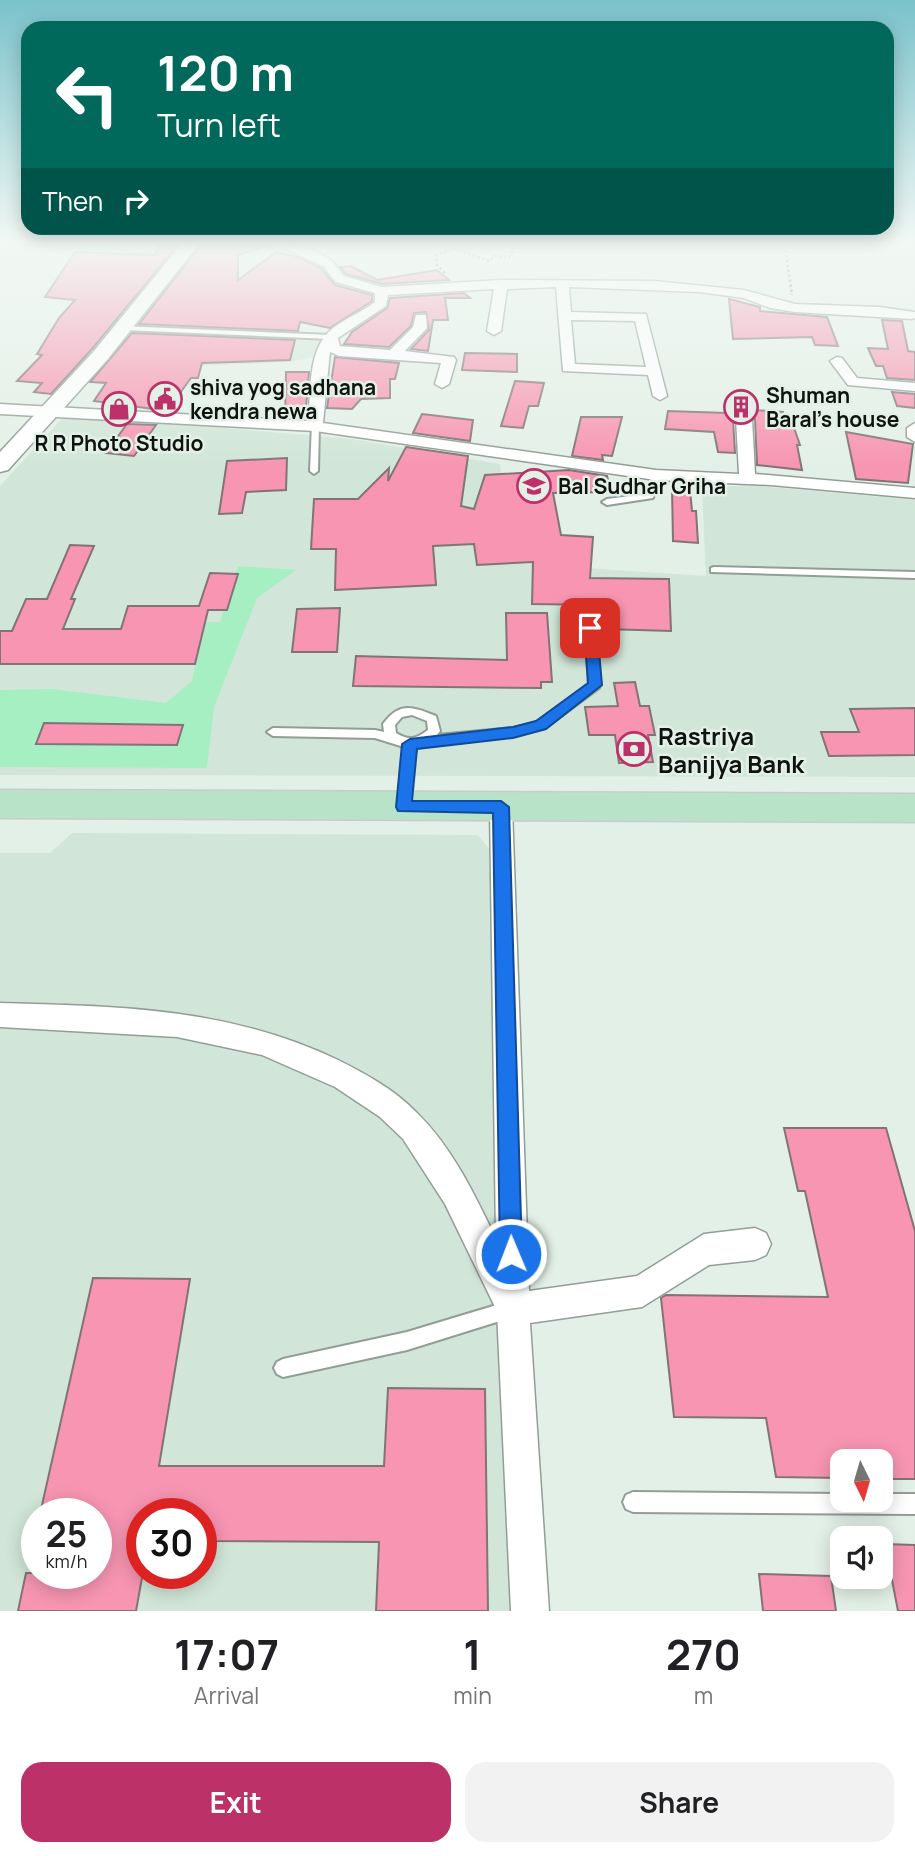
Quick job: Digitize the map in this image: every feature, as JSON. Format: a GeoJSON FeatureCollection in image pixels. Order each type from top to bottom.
{"type":"FeatureCollection","features":[{"type":"Feature","properties":{"kind":"main road"},"geometry":{"type":"LineString","coordinates":[[0,465],[133,315]]}},
{"type":"Feature","properties":{"kind":"main road"},"geometry":{"type":"LineString","coordinates":[[0,803],[915,808]]}},
{"type":"Feature","properties":{"kind":"street"},"geometry":{"type":"LineString","coordinates":[[315,426],[321,353],[331,337],[368,315]]}},
{"type":"Feature","properties":{"kind":"street"},"geometry":{"type":"LineString","coordinates":[[494,331],[496,315]]}},
{"type":"Feature","properties":{"kind":"street"},"geometry":{"type":"LineString","coordinates":[[651,370],[568,368],[564,316],[641,317],[651,370],[660,396]]}},
{"type":"Feature","properties":{"kind":"street"},"geometry":{"type":"LineString","coordinates":[[394,354],[420,328],[421,318]]}},
{"type":"Feature","properties":{"kind":"street"},"geometry":{"type":"LineString","coordinates":[[331,337],[334,348],[339,352],[449,360],[442,384]]}},
{"type":"Feature","properties":{"kind":"street"},"geometry":{"type":"LineString","coordinates":[[837,361],[853,383],[915,387]]}},
{"type":"Feature","properties":{"kind":"street"},"geometry":{"type":"LineString","coordinates":[[0,409],[315,426],[656,475],[747,479],[915,493]]}},
{"type":"Feature","properties":{"kind":"street"},"geometry":{"type":"LineString","coordinates":[[744,419],[747,479]]}},
{"type":"Feature","properties":{"kind":"street"},"geometry":{"type":"LineString","coordinates":[[915,428],[915,437]]}},
{"type":"Feature","properties":{"kind":"street"},"geometry":{"type":"LineString","coordinates":[[501,807],[513,1309],[530,1611]]}},
{"type":"Feature","properties":{"kind":"street"},"geometry":{"type":"LineString","coordinates":[[0,1015],[133,1019],[209,1027],[273,1046],[326,1068],[372,1094],[412,1128],[448,1179],[513,1309]]}},
{"type":"Feature","properties":{"kind":"street"},"geometry":{"type":"LineString","coordinates":[[513,1309],[642,1291],[704,1250],[755,1244]]}},
{"type":"Feature","properties":{"kind":"lane"},"geometry":{"type":"LineString","coordinates":[[123,328],[331,337]]}},
{"type":"Feature","properties":{"kind":"lane"},"geometry":{"type":"LineString","coordinates":[[314,471],[315,426]]}},
{"type":"Feature","properties":{"kind":"lane"},"geometry":{"type":"LineString","coordinates":[[607,502],[650,496],[656,475]]}},
{"type":"Feature","properties":{"kind":"lane"},"geometry":{"type":"LineString","coordinates":[[714,570],[915,575]]}},
{"type":"Feature","properties":{"kind":"lane"},"geometry":{"type":"LineString","coordinates":[[273,732],[375,734],[410,744],[425,740],[513,732],[541,725],[595,685],[590,628]]}},
{"type":"Feature","properties":{"kind":"lane"},"geometry":{"type":"LineString","coordinates":[[395,739],[388,729],[389,724],[398,714],[413,711],[427,715],[434,725],[431,736],[425,740]]}},
{"type":"Feature","properties":{"kind":"lane"},"geometry":{"type":"LineString","coordinates":[[404,807],[410,744]]}},
{"type":"Feature","properties":{"kind":"lane"},"geometry":{"type":"LineString","coordinates":[[283,1368],[407,1341],[513,1309]]}},
{"type":"Feature","properties":{"kind":"lane"},"geometry":{"type":"LineString","coordinates":[[633,1502],[915,1504]]}},
{"type":"Feature","properties":{"kind":"shaded area"},"geometry":{"type":"Polygon","coordinates":[[[206,336],[328,338],[318,356],[290,362],[194,366],[199,340],[206,336]]]}},
{"type":"Feature","properties":{"kind":"shaded area"},"geometry":{"type":"Polygon","coordinates":[[[66,414],[352,439],[500,464],[509,563],[706,576],[702,487],[758,486],[915,500],[915,777],[0,775],[0,486],[66,414]]]}},
{"type":"Feature","properties":{"kind":"shaded area"},"geometry":{"type":"Polygon","coordinates":[[[72,833],[478,835],[489,849],[523,1611],[0,1611],[0,853],[50,853],[72,833]]]}},
{"type":"Feature","properties":{"kind":"green space"},"geometry":{"type":"Polygon","coordinates":[[[238,566],[296,570],[257,598],[214,707],[207,768],[0,767],[0,690],[52,689],[166,703],[192,681],[206,622],[220,622],[238,566]]]}},
{"type":"Feature","properties":{"kind":"building"},"geometry":{"type":"Polygon","coordinates":[[[62,315],[120,315],[51,394],[34,392],[42,383],[17,381],[42,355],[37,354],[62,315]]]}},
{"type":"Feature","properties":{"kind":"building"},"geometry":{"type":"Polygon","coordinates":[[[146,315],[350,315],[330,328],[300,322],[298,331],[139,324],[146,315]]]}},
{"type":"Feature","properties":{"kind":"building"},"geometry":{"type":"Polygon","coordinates":[[[377,315],[413,315],[411,326],[389,347],[344,344],[352,332],[377,315]]]}},
{"type":"Feature","properties":{"kind":"building"},"geometry":{"type":"Polygon","coordinates":[[[427,315],[447,315],[448,320],[433,320],[428,351],[411,349],[429,330],[427,315]]]}},
{"type":"Feature","properties":{"kind":"building"},"geometry":{"type":"Polygon","coordinates":[[[731,315],[807,315],[827,317],[838,346],[815,345],[812,337],[733,339],[731,315]]]}},
{"type":"Feature","properties":{"kind":"building"},"geometry":{"type":"Polygon","coordinates":[[[882,320],[902,321],[908,351],[915,352],[915,380],[887,378],[883,366],[876,366],[868,348],[888,349],[882,320]]]}},
{"type":"Feature","properties":{"kind":"building"},"geometry":{"type":"Polygon","coordinates":[[[132,333],[295,340],[290,360],[202,363],[198,378],[191,378],[167,411],[94,401],[106,383],[90,382],[132,333]]]}},
{"type":"Feature","properties":{"kind":"building"},"geometry":{"type":"Polygon","coordinates":[[[465,353],[517,354],[517,372],[462,370],[465,353]]]}},
{"type":"Feature","properties":{"kind":"building"},"geometry":{"type":"Polygon","coordinates":[[[335,357],[399,363],[395,379],[390,379],[390,398],[361,399],[352,409],[327,408],[335,357]]]}},
{"type":"Feature","properties":{"kind":"building"},"geometry":{"type":"Polygon","coordinates":[[[286,372],[309,372],[305,418],[285,417],[286,372]]]}},
{"type":"Feature","properties":{"kind":"building"},"geometry":{"type":"Polygon","coordinates":[[[515,381],[544,383],[538,406],[529,406],[523,428],[501,426],[515,381]]]}},
{"type":"Feature","properties":{"kind":"building"},"geometry":{"type":"Polygon","coordinates":[[[892,392],[915,394],[915,408],[897,406],[892,392]]]}},
{"type":"Feature","properties":{"kind":"building"},"geometry":{"type":"Polygon","coordinates":[[[729,399],[755,402],[754,410],[783,412],[782,420],[792,422],[800,445],[797,445],[802,470],[757,465],[755,419],[745,412],[733,419],[735,453],[718,452],[714,432],[665,429],[668,411],[727,413],[729,399]]]}},
{"type":"Feature","properties":{"kind":"building"},"geometry":{"type":"Polygon","coordinates":[[[422,414],[473,420],[470,441],[413,433],[422,414]]]}},
{"type":"Feature","properties":{"kind":"building"},"geometry":{"type":"Polygon","coordinates":[[[581,417],[622,417],[612,456],[602,455],[603,460],[572,456],[581,417]]]}},
{"type":"Feature","properties":{"kind":"building"},"geometry":{"type":"Polygon","coordinates":[[[127,424],[156,425],[134,456],[106,453],[127,424]]]}},
{"type":"Feature","properties":{"kind":"building"},"geometry":{"type":"Polygon","coordinates":[[[846,432],[913,444],[908,483],[856,479],[846,432]]]}},
{"type":"Feature","properties":{"kind":"building"},"geometry":{"type":"Polygon","coordinates":[[[406,447],[468,456],[461,506],[474,509],[485,475],[569,470],[607,476],[611,492],[553,493],[561,535],[593,537],[590,578],[669,579],[671,631],[605,629],[603,605],[532,604],[533,562],[477,565],[474,544],[433,546],[436,585],[335,590],[336,549],[311,549],[314,499],[358,499],[389,468],[388,481],[406,447]]]}},
{"type":"Feature","properties":{"kind":"building"},"geometry":{"type":"Polygon","coordinates":[[[287,458],[286,490],[246,492],[242,513],[219,514],[227,461],[287,458]]]}},
{"type":"Feature","properties":{"kind":"building"},"geometry":{"type":"Polygon","coordinates":[[[672,489],[690,490],[692,511],[696,511],[698,543],[673,541],[672,489]]]}},
{"type":"Feature","properties":{"kind":"building"},"geometry":{"type":"Polygon","coordinates":[[[70,545],[94,546],[71,599],[75,599],[63,629],[121,629],[128,606],[199,606],[210,573],[238,574],[227,610],[208,610],[195,664],[0,664],[0,631],[12,631],[26,599],[47,599],[70,545]]]}},
{"type":"Feature","properties":{"kind":"building"},"geometry":{"type":"Polygon","coordinates":[[[340,608],[337,652],[292,652],[297,609],[340,608]]]}},
{"type":"Feature","properties":{"kind":"building"},"geometry":{"type":"Polygon","coordinates":[[[506,613],[547,613],[552,682],[541,682],[541,688],[353,686],[356,656],[507,660],[506,613]]]}},
{"type":"Feature","properties":{"kind":"building"},"geometry":{"type":"Polygon","coordinates":[[[635,682],[640,706],[649,706],[655,735],[648,735],[653,762],[619,763],[615,735],[589,735],[585,707],[618,706],[614,683],[635,682]]]}},
{"type":"Feature","properties":{"kind":"building"},"geometry":{"type":"Polygon","coordinates":[[[915,708],[915,755],[829,756],[821,732],[859,732],[850,709],[915,708]]]}},
{"type":"Feature","properties":{"kind":"building"},"geometry":{"type":"Polygon","coordinates":[[[44,723],[183,725],[177,745],[36,744],[44,723]]]}},
{"type":"Feature","properties":{"kind":"building"},"geometry":{"type":"Polygon","coordinates":[[[784,1128],[886,1128],[915,1231],[915,1479],[893,1479],[893,1449],[830,1449],[830,1478],[776,1477],[766,1418],[674,1417],[661,1298],[666,1295],[828,1297],[805,1191],[798,1191],[784,1128]]]}},
{"type":"Feature","properties":{"kind":"building"},"geometry":{"type":"Polygon","coordinates":[[[93,1278],[190,1279],[159,1466],[384,1466],[388,1388],[485,1389],[488,1611],[376,1611],[379,1542],[217,1541],[217,1498],[126,1498],[126,1589],[140,1589],[136,1611],[18,1611],[23,1589],[112,1589],[112,1498],[44,1498],[93,1278]]]}},
{"type":"Feature","properties":{"kind":"building"},"geometry":{"type":"Polygon","coordinates":[[[893,1544],[915,1545],[915,1611],[898,1611],[893,1585],[893,1544]]]}},
{"type":"Feature","properties":{"kind":"building"},"geometry":{"type":"Polygon","coordinates":[[[759,1574],[830,1576],[830,1589],[833,1589],[836,1611],[763,1611],[759,1574]]]}},
{"type":"Feature","properties":{"kind":"place","name":"shiva yog sadhana kendra newa"},"geometry":{"type":"Point","coordinates":[165,399]}},
{"type":"Feature","properties":{"kind":"place","name":"Shuman Baral's house"},"geometry":{"type":"Point","coordinates":[741,407]}},
{"type":"Feature","properties":{"kind":"place","name":"R R Photo Studio"},"geometry":{"type":"Point","coordinates":[119,409]}},
{"type":"Feature","properties":{"kind":"place","name":"Bal Sudhar Griha"},"geometry":{"type":"Point","coordinates":[534,486]}},
{"type":"Feature","properties":{"kind":"place","name":"Rastriya Banijya Bank"},"geometry":{"type":"Point","coordinates":[634,749]}},
{"type":"Feature","properties":{"kind":"route"},"geometry":{"type":"LineString","coordinates":[[511,1254],[501,807],[404,807],[410,744],[425,740],[513,732],[541,725],[595,685],[590,628]]}}]}
